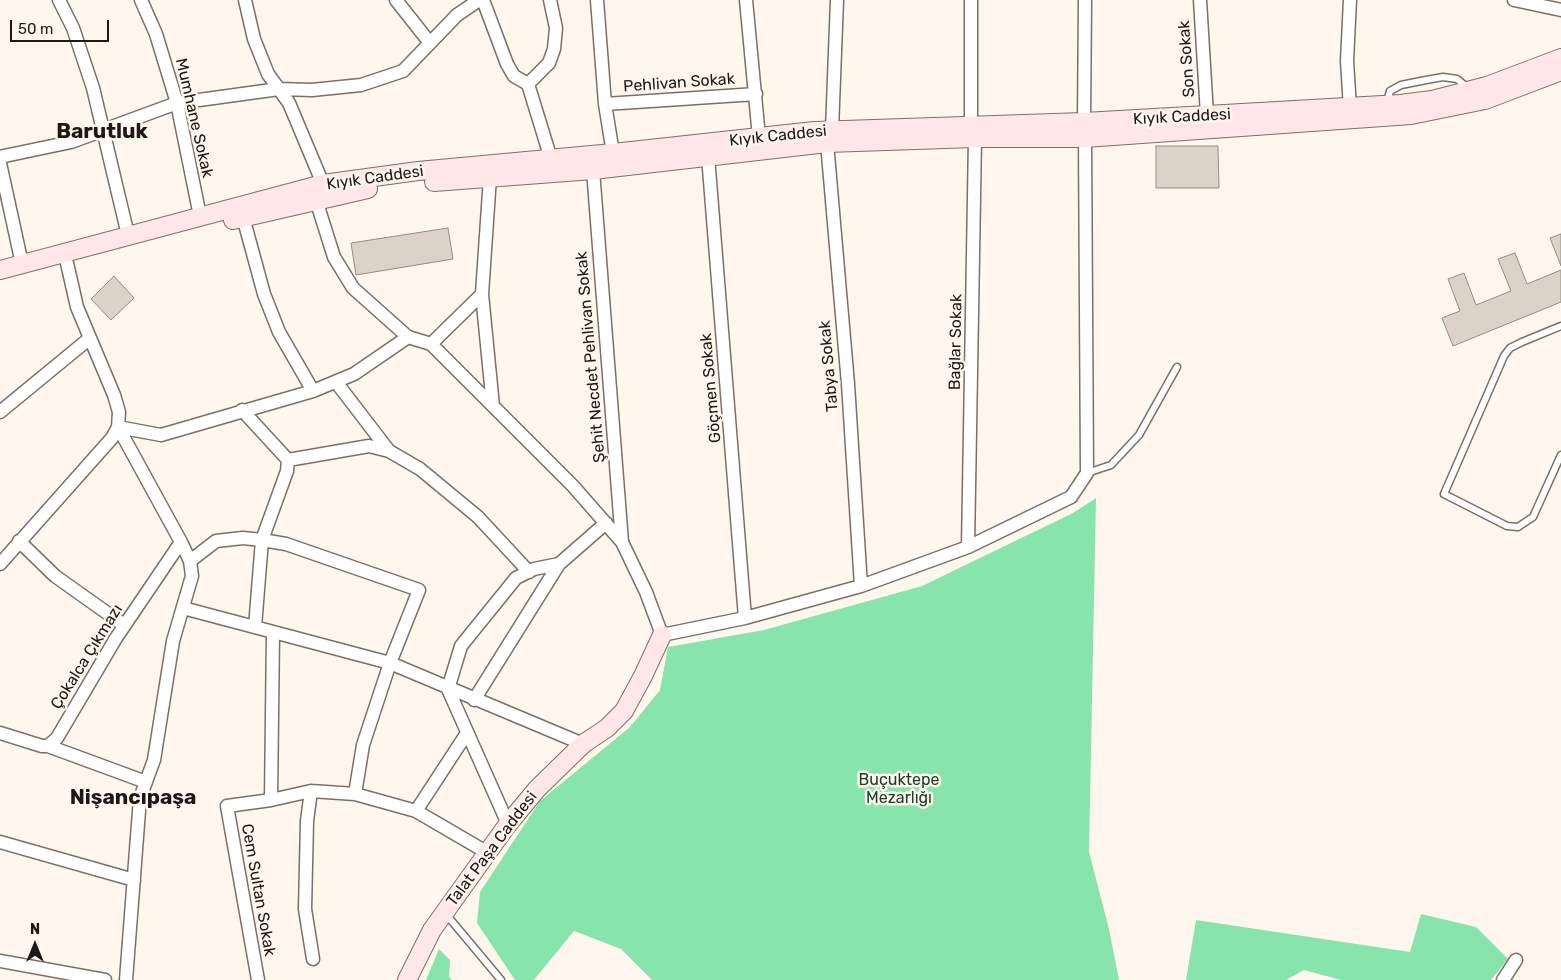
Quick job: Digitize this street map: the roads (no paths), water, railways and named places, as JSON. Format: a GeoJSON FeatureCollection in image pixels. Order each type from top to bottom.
{"type":"FeatureCollection","features":[{"type":"Feature","properties":{"kind":"main road","name":"Kıyık Caddesi"},"geometry":{"type":"LineString","coordinates":[[1085,130],[1207,115],[1386,106],[1432,100],[1471,90],[1561,58]]}},
{"type":"Feature","properties":{"kind":"main road","name":"Kıyık Caddesi"},"geometry":{"type":"LineString","coordinates":[[0,270],[200,216],[317,190],[418,171],[551,159],[592,163],[613,153],[760,137],[830,137],[973,131],[1085,130],[1410,116],[1485,100],[1561,72]]}},
{"type":"Feature","properties":{"kind":"main road","name":"Kıyık Caddesi"},"geometry":{"type":"LineString","coordinates":[[0,281],[243,217],[317,190],[371,188],[490,177],[592,163],[708,156],[830,137]]}},
{"type":"Feature","properties":{"kind":"main road","name":"Talat Paşa Caddesi"},"geometry":{"type":"LineString","coordinates":[[407,980],[422,946],[444,912],[508,824],[537,789],[583,744],[607,728],[624,711],[640,683],[662,635]]}},
{"type":"Feature","properties":{"kind":"street"},"geometry":{"type":"LineString","coordinates":[[59,0],[74,28],[93,88],[128,235]]}},
{"type":"Feature","properties":{"kind":"street","name":"Mumhane Sokak"},"geometry":{"type":"LineString","coordinates":[[141,0],[156,34],[177,103],[200,216]]}},
{"type":"Feature","properties":{"kind":"street"},"geometry":{"type":"LineString","coordinates":[[245,0],[254,39],[268,74],[290,103],[317,190],[334,258],[354,288],[408,337],[431,344],[606,523],[622,542],[646,592],[662,635],[744,618],[861,586],[968,547],[1071,497],[1087,473],[1085,0]]}},
{"type":"Feature","properties":{"kind":"street"},"geometry":{"type":"LineString","coordinates":[[396,0],[430,43]]}},
{"type":"Feature","properties":{"kind":"street"},"geometry":{"type":"LineString","coordinates":[[0,157],[71,142],[177,103],[279,89],[312,90],[361,85],[402,71],[457,15],[481,0],[500,41],[506,64],[514,76],[528,84],[551,159]]}},
{"type":"Feature","properties":{"kind":"street"},"geometry":{"type":"LineString","coordinates":[[528,84],[549,63],[554,49],[556,28],[550,0]]}},
{"type":"Feature","properties":{"kind":"street"},"geometry":{"type":"LineString","coordinates":[[597,0],[600,10],[605,104],[613,153]]}},
{"type":"Feature","properties":{"kind":"street"},"geometry":{"type":"LineString","coordinates":[[746,0],[760,137]]}},
{"type":"Feature","properties":{"kind":"street","name":"Tabya Sokak"},"geometry":{"type":"LineString","coordinates":[[837,0],[830,137],[861,586]]}},
{"type":"Feature","properties":{"kind":"street","name":"Bağlar Sokak"},"geometry":{"type":"LineString","coordinates":[[968,547],[973,131],[971,0]]}},
{"type":"Feature","properties":{"kind":"street","name":"Son Sokak"},"geometry":{"type":"LineString","coordinates":[[1200,0],[1207,115]]}},
{"type":"Feature","properties":{"kind":"street"},"geometry":{"type":"LineString","coordinates":[[1350,0],[1346,61],[1350,108]]}},
{"type":"Feature","properties":{"kind":"street"},"geometry":{"type":"LineString","coordinates":[[1514,0],[1561,10]]}},
{"type":"Feature","properties":{"kind":"street","name":"Pehlivan Sokak"},"geometry":{"type":"LineString","coordinates":[[605,104],[756,94]]}},
{"type":"Feature","properties":{"kind":"street","name":"Göçmen Sokak"},"geometry":{"type":"LineString","coordinates":[[708,156],[744,618]]}},
{"type":"Feature","properties":{"kind":"street"},"geometry":{"type":"LineString","coordinates":[[0,163],[22,264]]}},
{"type":"Feature","properties":{"kind":"street","name":"Şehit Necdet Pehlivan Sokak"},"geometry":{"type":"LineString","coordinates":[[592,163],[622,542]]}},
{"type":"Feature","properties":{"kind":"street"},"geometry":{"type":"LineString","coordinates":[[490,177],[482,294],[493,406]]}},
{"type":"Feature","properties":{"kind":"street"},"geometry":{"type":"LineString","coordinates":[[243,217],[264,294],[279,332],[314,391]]}},
{"type":"Feature","properties":{"kind":"street"},"geometry":{"type":"LineString","coordinates":[[0,564],[112,438],[118,428],[119,412],[114,395],[77,307],[67,263]]}},
{"type":"Feature","properties":{"kind":"street"},"geometry":{"type":"LineString","coordinates":[[431,344],[482,294]]}},
{"type":"Feature","properties":{"kind":"street"},"geometry":{"type":"LineString","coordinates":[[118,428],[161,435],[242,410],[314,391],[354,374],[408,337]]}},
{"type":"Feature","properties":{"kind":"street"},"geometry":{"type":"LineString","coordinates":[[0,412],[90,338]]}},
{"type":"Feature","properties":{"kind":"street"},"geometry":{"type":"LineString","coordinates":[[336,382],[389,451]]}},
{"type":"Feature","properties":{"kind":"street"},"geometry":{"type":"LineString","coordinates":[[242,410],[288,460],[287,472],[262,540],[254,627]]}},
{"type":"Feature","properties":{"kind":"street"},"geometry":{"type":"LineString","coordinates":[[118,428],[181,542],[190,561],[192,576],[173,641],[154,760],[140,798],[126,980]]}},
{"type":"Feature","properties":{"kind":"street"},"geometry":{"type":"LineString","coordinates":[[288,460],[368,446],[389,451],[420,469],[478,517],[529,572]]}},
{"type":"Feature","properties":{"kind":"street"},"geometry":{"type":"LineString","coordinates":[[474,700],[560,564],[606,523]]}},
{"type":"Feature","properties":{"kind":"street"},"geometry":{"type":"LineString","coordinates":[[190,561],[216,542],[243,538],[262,540],[286,544],[419,590],[390,663],[363,745],[355,794]]}},
{"type":"Feature","properties":{"kind":"street"},"geometry":{"type":"LineString","coordinates":[[19,541],[55,576],[124,625]]}},
{"type":"Feature","properties":{"kind":"street","name":"Çokalca Çıkmazı"},"geometry":{"type":"LineString","coordinates":[[48,746],[57,738],[124,625],[181,542]]}},
{"type":"Feature","properties":{"kind":"street"},"geometry":{"type":"LineString","coordinates":[[508,824],[448,688],[461,646],[516,578],[529,572],[560,564]]}},
{"type":"Feature","properties":{"kind":"street"},"geometry":{"type":"LineString","coordinates":[[183,608],[390,663],[474,700],[583,744]]}},
{"type":"Feature","properties":{"kind":"street"},"geometry":{"type":"LineString","coordinates":[[273,632],[272,800],[311,791],[355,794],[416,811],[488,853]]}},
{"type":"Feature","properties":{"kind":"street"},"geometry":{"type":"LineString","coordinates":[[0,733],[48,746],[146,782]]}},
{"type":"Feature","properties":{"kind":"street"},"geometry":{"type":"LineString","coordinates":[[416,811],[467,733]]}},
{"type":"Feature","properties":{"kind":"street"},"geometry":{"type":"LineString","coordinates":[[311,791],[306,821],[305,909],[314,959]]}},
{"type":"Feature","properties":{"kind":"street","name":"Cem Sultan Sokak"},"geometry":{"type":"LineString","coordinates":[[258,980],[227,806],[272,800]]}},
{"type":"Feature","properties":{"kind":"street"},"geometry":{"type":"LineString","coordinates":[[0,842],[134,880]]}},
{"type":"Feature","properties":{"kind":"street"},"geometry":{"type":"LineString","coordinates":[[1503,980],[1516,960]]}},
{"type":"Feature","properties":{"kind":"street"},"geometry":{"type":"LineString","coordinates":[[0,961],[106,980]]}},
{"type":"Feature","properties":{"kind":"lane"},"geometry":{"type":"LineString","coordinates":[[1561,326],[1510,348],[1504,356],[1444,494],[1508,526],[1518,527],[1533,517],[1561,456]]}},
{"type":"Feature","properties":{"kind":"lane"},"geometry":{"type":"LineString","coordinates":[[1087,473],[1111,465],[1139,435],[1177,367]]}},
{"type":"Feature","properties":{"kind":"lane"},"geometry":{"type":"LineString","coordinates":[[444,912],[501,980]]}},
{"type":"Feature","properties":{"kind":"district","name":"Barutluk"},"geometry":{"type":"Point","coordinates":[102,132]}},
{"type":"Feature","properties":{"kind":"district","name":"Nişancıpaşa"},"geometry":{"type":"Point","coordinates":[133,798]}},
{"type":"Feature","properties":{"kind":"park label","name":"Buçuktepe Mezarlığı"},"geometry":{"type":"Point","coordinates":[899,789]}}]}
